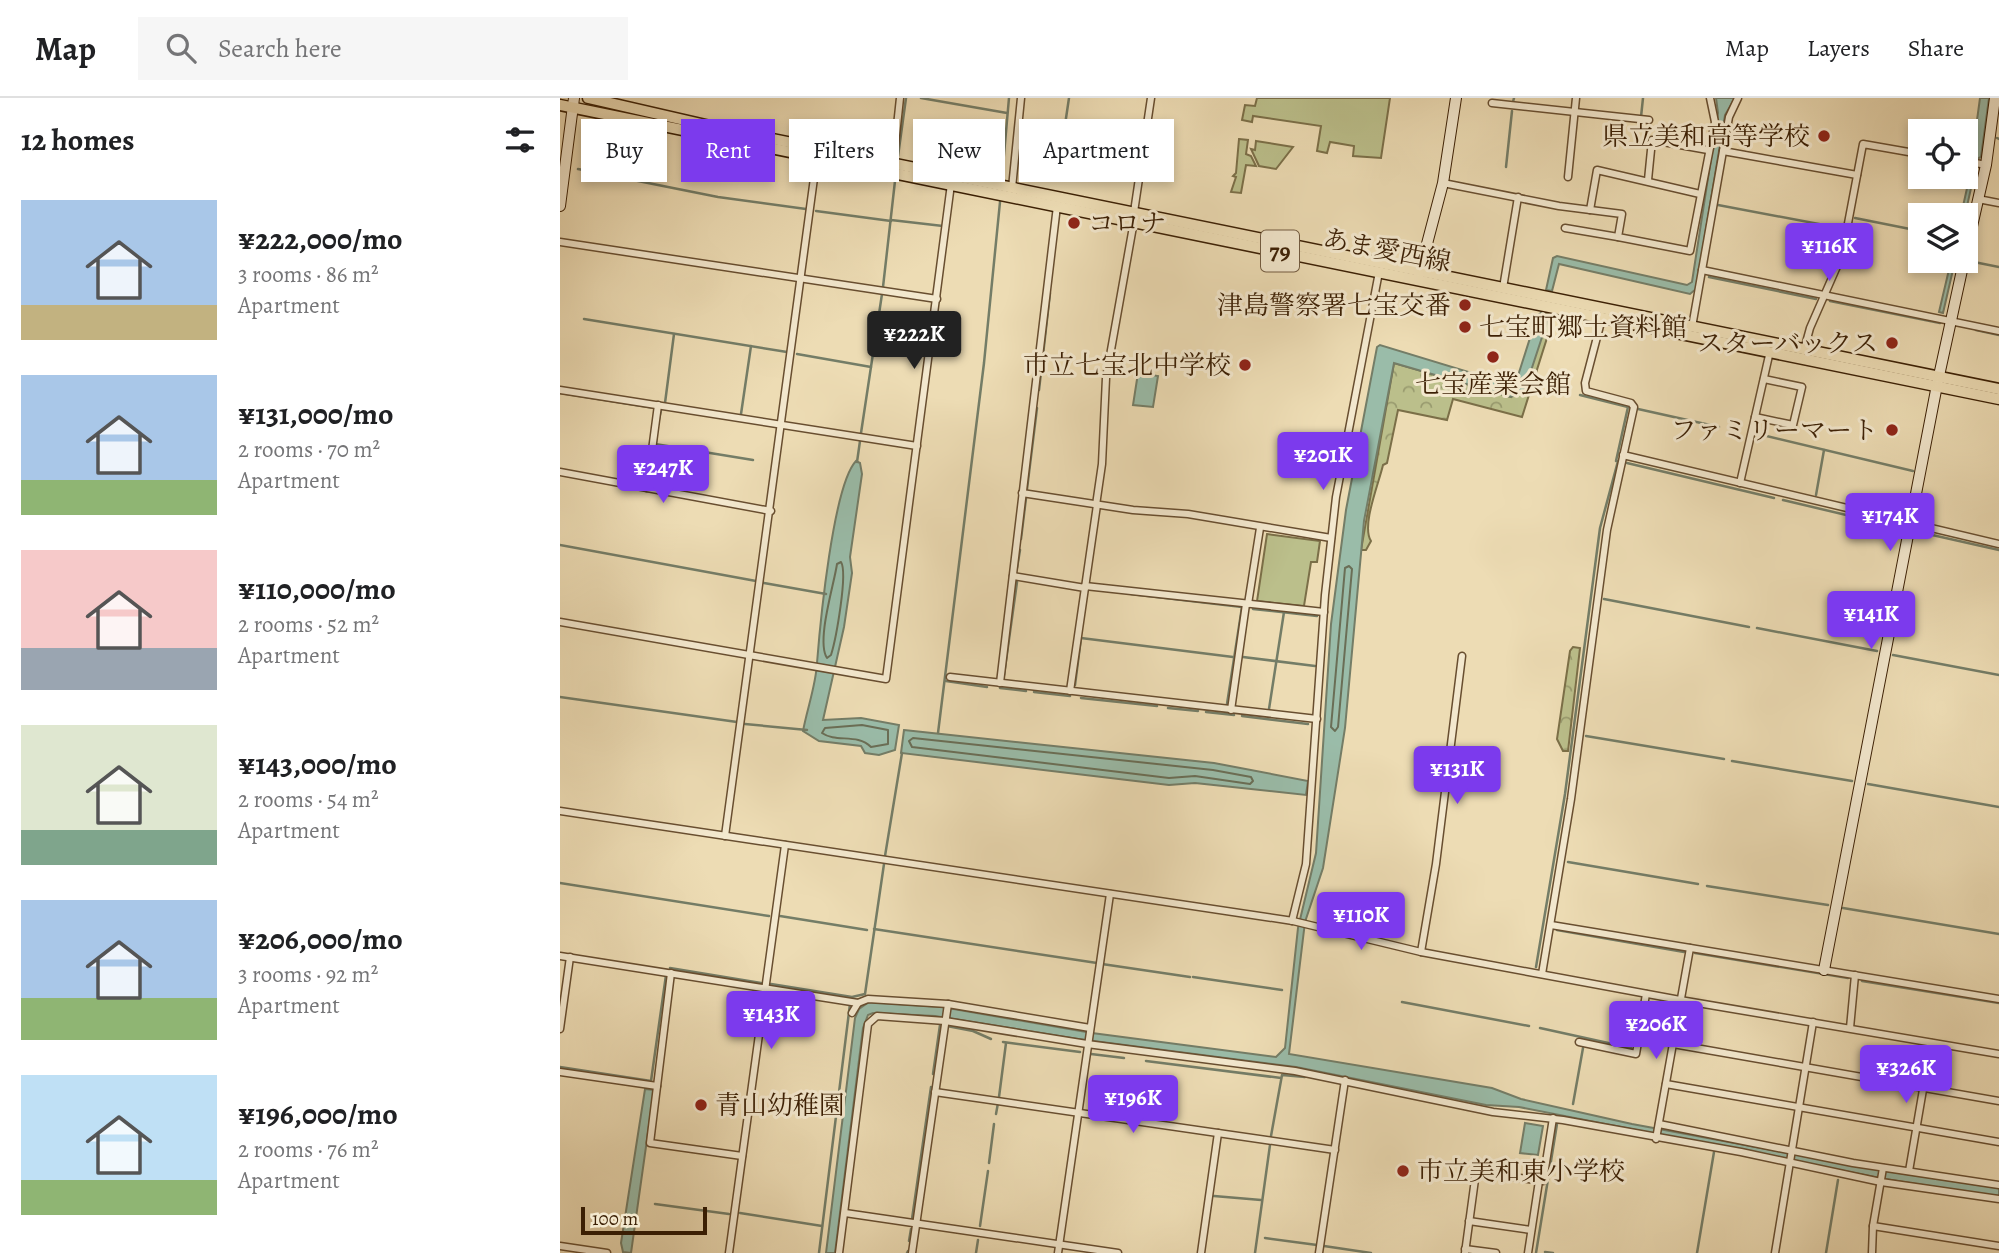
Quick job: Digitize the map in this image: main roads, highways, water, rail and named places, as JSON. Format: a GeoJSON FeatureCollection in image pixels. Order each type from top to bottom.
{"type":"FeatureCollection","features":[{"type":"Feature","properties":{"kind":"main road","name":"あま愛西線"},"geometry":{"type":"LineString","coordinates":[[588,98],[1013,188],[1379,271],[1503,288],[1692,327],[1938,381],[1999,399]]}},
{"type":"Feature","properties":{"kind":"main road","name":"あま愛西線"},"geometry":{"type":"LineString","coordinates":[[560,106],[573,103],[1057,206],[1134,217],[1419,275],[1602,318],[1770,351],[1999,389]]}},
{"type":"Feature","properties":{"kind":"water"},"geometry":{"type":"Polygon","coordinates":[[[1716,98],[1735,98],[1725,115],[1696,289],[1690,294],[1559,264],[1552,291],[1546,290],[1553,258],[1557,256],[1687,285],[1692,282],[1718,113],[1716,98]]]}},
{"type":"Feature","properties":{"kind":"water"},"geometry":{"type":"Polygon","coordinates":[[[1980,98],[1989,98],[1981,157],[1978,158],[1978,119],[1980,98]]]}},
{"type":"Feature","properties":{"kind":"water"},"geometry":{"type":"Polygon","coordinates":[[[1967,189],[1971,189],[1968,203],[1964,203],[1967,189]]]}},
{"type":"Feature","properties":{"kind":"water"},"geometry":{"type":"Polygon","coordinates":[[[1948,273],[1952,273],[1943,313],[1939,312],[1948,273]]]}},
{"type":"Feature","properties":{"kind":"water"},"geometry":{"type":"Polygon","coordinates":[[[1542,312],[1548,319],[1524,392],[1511,397],[1394,363],[1364,521],[1345,728],[1323,868],[1305,922],[1289,1054],[1492,1088],[1521,1099],[1632,1124],[1886,1171],[1999,1188],[1999,1197],[1885,1179],[1519,1107],[1486,1105],[1296,1067],[1078,1039],[935,1016],[873,1013],[868,1015],[863,1028],[835,1253],[826,1253],[855,1018],[859,1009],[869,1002],[942,1007],[1092,1033],[1276,1057],[1285,1048],[1298,928],[1316,853],[1331,624],[1346,510],[1377,347],[1380,345],[1511,385],[1516,382],[1537,316],[1542,312]]]}},
{"type":"Feature","properties":{"kind":"water"},"geometry":{"type":"Polygon","coordinates":[[[1138,373],[1158,376],[1153,407],[1133,405],[1138,373]]]}},
{"type":"Feature","properties":{"kind":"water"},"geometry":{"type":"Polygon","coordinates":[[[856,461],[860,463],[862,474],[850,557],[852,573],[844,627],[823,720],[861,718],[899,725],[895,750],[879,755],[865,753],[861,746],[819,741],[803,731],[816,671],[834,525],[848,475],[856,461]]]}},
{"type":"Feature","properties":{"kind":"water"},"geometry":{"type":"Polygon","coordinates":[[[904,730],[1214,763],[1308,781],[1306,795],[1195,783],[1169,785],[901,753],[904,730]]]}},
{"type":"Feature","properties":{"kind":"water"},"geometry":{"type":"Polygon","coordinates":[[[645,1089],[654,1090],[631,1253],[623,1252],[621,1243],[645,1089]]]}},
{"type":"Feature","properties":{"kind":"water"},"geometry":{"type":"Polygon","coordinates":[[[1525,1123],[1543,1126],[1538,1155],[1520,1153],[1525,1123]]]}},
{"type":"Feature","properties":{"kind":"waterway"},"geometry":{"type":"LineString","coordinates":[[899,149],[906,98]]}},
{"type":"Feature","properties":{"kind":"waterway"},"geometry":{"type":"LineString","coordinates":[[921,98],[1007,113]]}},
{"type":"Feature","properties":{"kind":"waterway"},"geometry":{"type":"LineString","coordinates":[[1005,143],[1009,98]]}},
{"type":"Feature","properties":{"kind":"waterway"},"geometry":{"type":"LineString","coordinates":[[1066,119],[1069,98]]}},
{"type":"Feature","properties":{"kind":"waterway"},"geometry":{"type":"LineString","coordinates":[[1513,102],[1514,98]]}},
{"type":"Feature","properties":{"kind":"waterway"},"geometry":{"type":"LineString","coordinates":[[1641,117],[1643,98]]}},
{"type":"Feature","properties":{"kind":"waterway"},"geometry":{"type":"LineString","coordinates":[[1506,167],[1512,111]]}},
{"type":"Feature","properties":{"kind":"waterway"},"geometry":{"type":"LineString","coordinates":[[578,169],[718,197],[806,209]]}},
{"type":"Feature","properties":{"kind":"waterway"},"geometry":{"type":"LineString","coordinates":[[883,287],[895,182]]}},
{"type":"Feature","properties":{"kind":"waterway"},"geometry":{"type":"LineString","coordinates":[[938,733],[984,363],[1000,202]]}},
{"type":"Feature","properties":{"kind":"waterway"},"geometry":{"type":"LineString","coordinates":[[1718,205],[1840,228]]}},
{"type":"Feature","properties":{"kind":"waterway"},"geometry":{"type":"LineString","coordinates":[[816,211],[891,221]]}},
{"type":"Feature","properties":{"kind":"waterway"},"geometry":{"type":"LineString","coordinates":[[1855,218],[1908,229]]}},
{"type":"Feature","properties":{"kind":"waterway"},"geometry":{"type":"LineString","coordinates":[[891,220],[943,226]]}},
{"type":"Feature","properties":{"kind":"waterway"},"geometry":{"type":"LineString","coordinates":[[1978,263],[1999,267]]}},
{"type":"Feature","properties":{"kind":"waterway"},"geometry":{"type":"LineString","coordinates":[[1709,277],[1816,299]]}},
{"type":"Feature","properties":{"kind":"waterway"},"geometry":{"type":"LineString","coordinates":[[1039,390],[1050,293]]}},
{"type":"Feature","properties":{"kind":"waterway"},"geometry":{"type":"LineString","coordinates":[[861,433],[882,294]]}},
{"type":"Feature","properties":{"kind":"waterway"},"geometry":{"type":"LineString","coordinates":[[1830,301],[1940,323]]}},
{"type":"Feature","properties":{"kind":"waterway"},"geometry":{"type":"LineString","coordinates":[[584,319],[787,352]]}},
{"type":"Feature","properties":{"kind":"waterway"},"geometry":{"type":"LineString","coordinates":[[1976,330],[1999,335]]}},
{"type":"Feature","properties":{"kind":"waterway"},"geometry":{"type":"LineString","coordinates":[[665,403],[674,334]]}},
{"type":"Feature","properties":{"kind":"waterway"},"geometry":{"type":"LineString","coordinates":[[741,414],[751,346]]}},
{"type":"Feature","properties":{"kind":"waterway"},"geometry":{"type":"LineString","coordinates":[[797,354],[871,367]]}},
{"type":"Feature","properties":{"kind":"waterway"},"geometry":{"type":"LineString","coordinates":[[560,393],[655,408]]}},
{"type":"Feature","properties":{"kind":"waterway"},"geometry":{"type":"LineString","coordinates":[[1580,395],[1628,407],[1616,461]]}},
{"type":"Feature","properties":{"kind":"waterway"},"geometry":{"type":"LineString","coordinates":[[1027,489],[1037,408]]}},
{"type":"Feature","properties":{"kind":"waterway"},"geometry":{"type":"LineString","coordinates":[[1638,409],[1719,427]]}},
{"type":"Feature","properties":{"kind":"waterway"},"geometry":{"type":"LineString","coordinates":[[658,424],[661,410]]}},
{"type":"Feature","properties":{"kind":"waterway"},"geometry":{"type":"LineString","coordinates":[[1754,433],[1913,471]]}},
{"type":"Feature","properties":{"kind":"waterway"},"geometry":{"type":"LineString","coordinates":[[656,441],[655,444],[753,460]]}},
{"type":"Feature","properties":{"kind":"waterway"},"geometry":{"type":"LineString","coordinates":[[857,462],[860,441]]}},
{"type":"Feature","properties":{"kind":"waterway"},"geometry":{"type":"LineString","coordinates":[[1816,495],[1824,450]]}},
{"type":"Feature","properties":{"kind":"waterway"},"geometry":{"type":"LineString","coordinates":[[1536,967],[1565,794],[1600,528],[1618,461]]}},
{"type":"Feature","properties":{"kind":"waterway"},"geometry":{"type":"LineString","coordinates":[[1627,463],[1774,498]]}},
{"type":"Feature","properties":{"kind":"waterway"},"geometry":{"type":"LineString","coordinates":[[1021,539],[1026,498]]}},
{"type":"Feature","properties":{"kind":"waterway"},"geometry":{"type":"LineString","coordinates":[[1783,500],[1901,528]]}},
{"type":"Feature","properties":{"kind":"waterway"},"geometry":{"type":"LineString","coordinates":[[1919,532],[1999,550]]}},
{"type":"Feature","properties":{"kind":"waterway"},"geometry":{"type":"LineString","coordinates":[[560,545],[756,581]]}},
{"type":"Feature","properties":{"kind":"waterway"},"geometry":{"type":"LineString","coordinates":[[1017,568],[1020,550]]}},
{"type":"Feature","properties":{"kind":"waterway"},"geometry":{"type":"LineString","coordinates":[[1004,675],[1017,582]]}},
{"type":"Feature","properties":{"kind":"waterway"},"geometry":{"type":"LineString","coordinates":[[764,583],[826,594]]}},
{"type":"Feature","properties":{"kind":"waterway"},"geometry":{"type":"LineString","coordinates":[[1131,594],[1242,607],[1227,704]]}},
{"type":"Feature","properties":{"kind":"waterway"},"geometry":{"type":"LineString","coordinates":[[1604,599],[1749,627]]}},
{"type":"Feature","properties":{"kind":"waterway"},"geometry":{"type":"LineString","coordinates":[[1253,609],[1317,616]]}},
{"type":"Feature","properties":{"kind":"waterway"},"geometry":{"type":"LineString","coordinates":[[1269,709],[1284,612]]}},
{"type":"Feature","properties":{"kind":"waterway"},"geometry":{"type":"LineString","coordinates":[[1757,628],[1877,651]]}},
{"type":"Feature","properties":{"kind":"waterway"},"geometry":{"type":"LineString","coordinates":[[1075,685],[1081,638],[1233,657]]}},
{"type":"Feature","properties":{"kind":"waterway"},"geometry":{"type":"LineString","coordinates":[[1893,655],[1999,675]]}},
{"type":"Feature","properties":{"kind":"waterway"},"geometry":{"type":"LineString","coordinates":[[1243,657],[1315,666]]}},
{"type":"Feature","properties":{"kind":"waterway"},"geometry":{"type":"LineString","coordinates":[[946,681],[987,687]]}},
{"type":"Feature","properties":{"kind":"waterway"},"geometry":{"type":"LineString","coordinates":[[1000,688],[1026,691]]}},
{"type":"Feature","properties":{"kind":"waterway"},"geometry":{"type":"LineString","coordinates":[[1034,692],[1070,696]]}},
{"type":"Feature","properties":{"kind":"waterway"},"geometry":{"type":"LineString","coordinates":[[560,697],[737,722]]}},
{"type":"Feature","properties":{"kind":"waterway"},"geometry":{"type":"LineString","coordinates":[[1081,698],[1157,706]]}},
{"type":"Feature","properties":{"kind":"waterway"},"geometry":{"type":"LineString","coordinates":[[1168,708],[1198,711]]}},
{"type":"Feature","properties":{"kind":"waterway"},"geometry":{"type":"LineString","coordinates":[[1206,712],[1234,715]]}},
{"type":"Feature","properties":{"kind":"waterway"},"geometry":{"type":"LineString","coordinates":[[1242,716],[1308,724]]}},
{"type":"Feature","properties":{"kind":"waterway"},"geometry":{"type":"LineString","coordinates":[[745,724],[807,730]]}},
{"type":"Feature","properties":{"kind":"waterway"},"geometry":{"type":"LineString","coordinates":[[1586,736],[1724,759]]}},
{"type":"Feature","properties":{"kind":"waterway"},"geometry":{"type":"LineString","coordinates":[[885,856],[902,753]]}},
{"type":"Feature","properties":{"kind":"waterway"},"geometry":{"type":"LineString","coordinates":[[1732,761],[1852,781]]}},
{"type":"Feature","properties":{"kind":"waterway"},"geometry":{"type":"LineString","coordinates":[[1868,784],[1999,807]]}},
{"type":"Feature","properties":{"kind":"waterway"},"geometry":{"type":"LineString","coordinates":[[1568,862],[1698,884]]}},
{"type":"Feature","properties":{"kind":"waterway"},"geometry":{"type":"LineString","coordinates":[[771,984],[852,997],[865,994],[884,864]]}},
{"type":"Feature","properties":{"kind":"waterway"},"geometry":{"type":"LineString","coordinates":[[560,883],[769,916]]}},
{"type":"Feature","properties":{"kind":"waterway"},"geometry":{"type":"LineString","coordinates":[[1707,886],[1828,905]]}},
{"type":"Feature","properties":{"kind":"waterway"},"geometry":{"type":"LineString","coordinates":[[1843,908],[1999,934]]}},
{"type":"Feature","properties":{"kind":"waterway"},"geometry":{"type":"LineString","coordinates":[[780,916],[867,930]]}},
{"type":"Feature","properties":{"kind":"waterway"},"geometry":{"type":"LineString","coordinates":[[874,929],[1097,963]]}},
{"type":"Feature","properties":{"kind":"waterway"},"geometry":{"type":"LineString","coordinates":[[1557,930],[1684,952]]}},
{"type":"Feature","properties":{"kind":"waterway"},"geometry":{"type":"LineString","coordinates":[[1695,953],[1848,978]]}},
{"type":"Feature","properties":{"kind":"waterway"},"geometry":{"type":"LineString","coordinates":[[1102,964],[1190,977]]}},
{"type":"Feature","properties":{"kind":"waterway"},"geometry":{"type":"LineString","coordinates":[[670,968],[761,983]]}},
{"type":"Feature","properties":{"kind":"waterway"},"geometry":{"type":"LineString","coordinates":[[560,1067],[651,1081],[666,975]]}},
{"type":"Feature","properties":{"kind":"waterway"},"geometry":{"type":"LineString","coordinates":[[1193,977],[1282,990]]}},
{"type":"Feature","properties":{"kind":"waterway"},"geometry":{"type":"LineString","coordinates":[[1862,981],[1999,1003]]}},
{"type":"Feature","properties":{"kind":"waterway"},"geometry":{"type":"LineString","coordinates":[[1402,1002],[1529,1026]]}},
{"type":"Feature","properties":{"kind":"waterway"},"geometry":{"type":"LineString","coordinates":[[819,1253],[850,1004]]}},
{"type":"Feature","properties":{"kind":"waterway"},"geometry":{"type":"LineString","coordinates":[[933,1074],[940,1025]]}},
{"type":"Feature","properties":{"kind":"waterway"},"geometry":{"type":"LineString","coordinates":[[947,1026],[973,1031],[991,1039]]}},
{"type":"Feature","properties":{"kind":"waterway"},"geometry":{"type":"LineString","coordinates":[[1540,1028],[1631,1048]]}},
{"type":"Feature","properties":{"kind":"waterway"},"geometry":{"type":"LineString","coordinates":[[1003,1042],[1080,1052]]}},
{"type":"Feature","properties":{"kind":"waterway"},"geometry":{"type":"LineString","coordinates":[[999,1097],[1006,1043]]}},
{"type":"Feature","properties":{"kind":"waterway"},"geometry":{"type":"LineString","coordinates":[[1573,1104],[1583,1048]]}},
{"type":"Feature","properties":{"kind":"waterway"},"geometry":{"type":"LineString","coordinates":[[1091,1054],[1124,1058]]}},
{"type":"Feature","properties":{"kind":"waterway"},"geometry":{"type":"LineString","coordinates":[[1146,1061],[1281,1078]]}},
{"type":"Feature","properties":{"kind":"waterway"},"geometry":{"type":"LineString","coordinates":[[1271,1136],[1282,1075],[1305,1077]]}},
{"type":"Feature","properties":{"kind":"waterway"},"geometry":{"type":"LineString","coordinates":[[912,1219],[931,1087]]}},
{"type":"Feature","properties":{"kind":"waterway"},"geometry":{"type":"LineString","coordinates":[[996,1114],[998,1103]]}},
{"type":"Feature","properties":{"kind":"waterway"},"geometry":{"type":"LineString","coordinates":[[989,1163],[994,1124]]}},
{"type":"Feature","properties":{"kind":"waterway"},"geometry":{"type":"LineString","coordinates":[[1536,1253],[1557,1124]]}},
{"type":"Feature","properties":{"kind":"waterway"},"geometry":{"type":"LineString","coordinates":[[1255,1253],[1270,1145]]}},
{"type":"Feature","properties":{"kind":"waterway"},"geometry":{"type":"LineString","coordinates":[[1697,1253],[1714,1152]]}},
{"type":"Feature","properties":{"kind":"waterway"},"geometry":{"type":"LineString","coordinates":[[980,1226],[988,1171]]}},
{"type":"Feature","properties":{"kind":"waterway"},"geometry":{"type":"LineString","coordinates":[[1826,1253],[1838,1180]]}},
{"type":"Feature","properties":{"kind":"waterway"},"geometry":{"type":"LineString","coordinates":[[1214,1196],[1261,1200]]}},
{"type":"Feature","properties":{"kind":"waterway"},"geometry":{"type":"LineString","coordinates":[[655,1204],[729,1214]]}},
{"type":"Feature","properties":{"kind":"waterway"},"geometry":{"type":"LineString","coordinates":[[740,1213],[822,1226]]}},
{"type":"Feature","properties":{"kind":"waterway"},"geometry":{"type":"LineString","coordinates":[[909,1241],[911,1229]]}},
{"type":"Feature","properties":{"kind":"waterway"},"geometry":{"type":"LineString","coordinates":[[1265,1238],[1317,1245]]}},
{"type":"Feature","properties":{"kind":"waterway"},"geometry":{"type":"LineString","coordinates":[[976,1253],[978,1240]]}},
{"type":"Feature","properties":{"kind":"waterway"},"geometry":{"type":"LineString","coordinates":[[1324,1246],[1371,1253]]}},
{"type":"Feature","properties":{"kind":"waterway"},"geometry":{"type":"LineString","coordinates":[[1545,1252],[1553,1253]]}},
{"type":"Feature","properties":{"kind":"place","name":"県立美和高等学校"},"geometry":{"type":"Point","coordinates":[1824,136]}},
{"type":"Feature","properties":{"kind":"place","name":"コロナ"},"geometry":{"type":"Point","coordinates":[1074,223]}},
{"type":"Feature","properties":{"kind":"place","name":"津島警察署七宝交番"},"geometry":{"type":"Point","coordinates":[1465,305]}},
{"type":"Feature","properties":{"kind":"place","name":"七宝町郷土資料館"},"geometry":{"type":"Point","coordinates":[1465,327]}},
{"type":"Feature","properties":{"kind":"place","name":"スターバックス"},"geometry":{"type":"Point","coordinates":[1892,343]}},
{"type":"Feature","properties":{"kind":"place","name":"七宝産業会館"},"geometry":{"type":"Point","coordinates":[1493,357]}},
{"type":"Feature","properties":{"kind":"place","name":"市立七宝北中学校"},"geometry":{"type":"Point","coordinates":[1245,365]}},
{"type":"Feature","properties":{"kind":"place","name":"ファミリーマート"},"geometry":{"type":"Point","coordinates":[1892,430]}},
{"type":"Feature","properties":{"kind":"place","name":"青山幼稚園"},"geometry":{"type":"Point","coordinates":[701,1105]}},
{"type":"Feature","properties":{"kind":"place","name":"市立美和東小学校"},"geometry":{"type":"Point","coordinates":[1403,1171]}}]}
